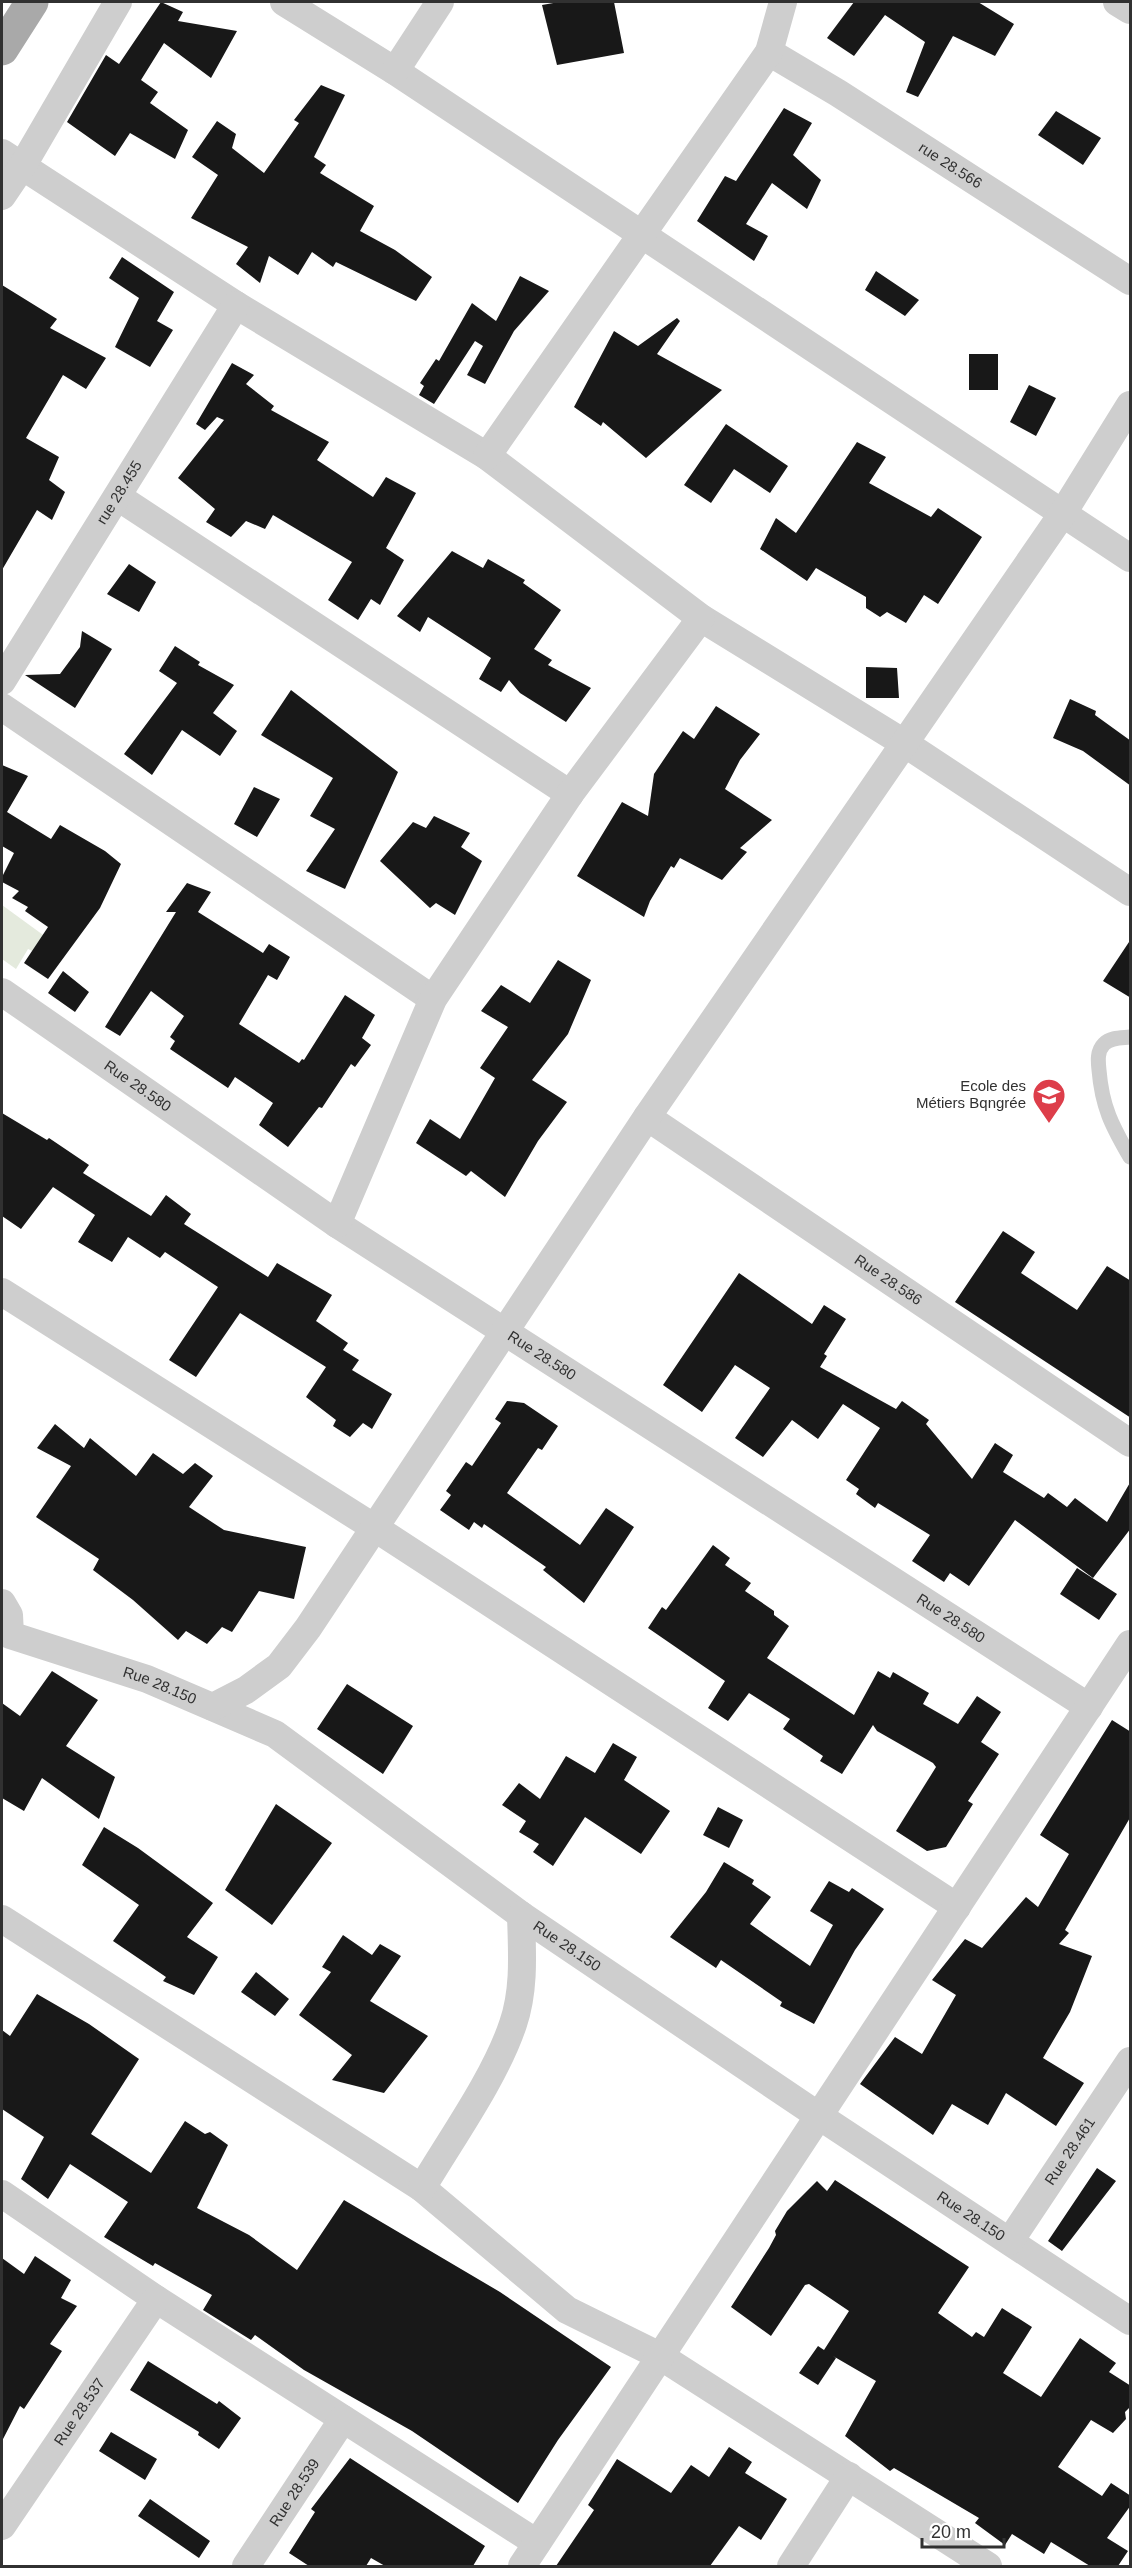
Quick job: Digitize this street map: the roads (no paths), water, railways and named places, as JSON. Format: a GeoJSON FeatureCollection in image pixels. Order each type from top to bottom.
{"type":"FeatureCollection","features":[{"type":"Feature","properties":{"kind":"main road"},"geometry":{"type":"LineString","coordinates":[[2,49],[32,2]]}},
{"type":"Feature","properties":{"kind":"street"},"geometry":{"type":"LineString","coordinates":[[2,196],[12,159],[118,2]]}},
{"type":"Feature","properties":{"kind":"street"},"geometry":{"type":"LineString","coordinates":[[284,2],[395,71],[1131,558]]}},
{"type":"Feature","properties":{"kind":"street"},"geometry":{"type":"LineString","coordinates":[[395,71],[440,2]]}},
{"type":"Feature","properties":{"kind":"street"},"geometry":{"type":"LineString","coordinates":[[488,456],[769,52],[783,2]]}},
{"type":"Feature","properties":{"kind":"street"},"geometry":{"type":"LineString","coordinates":[[1117,2],[1131,10]]}},
{"type":"Feature","properties":{"kind":"street","name":"rue 28.566"},"geometry":{"type":"LineString","coordinates":[[769,52],[838,93],[1131,281]]}},
{"type":"Feature","properties":{"kind":"street"},"geometry":{"type":"LineString","coordinates":[[12,159],[236,305],[488,456],[701,618],[904,743],[1131,891]]}},
{"type":"Feature","properties":{"kind":"street","name":"rue 28.455"},"geometry":{"type":"LineString","coordinates":[[2,681],[236,305]]}},
{"type":"Feature","properties":{"kind":"street"},"geometry":{"type":"LineString","coordinates":[[213,1707],[246,1690],[279,1666],[375,1528],[647,1117],[1063,513],[1131,405]]}},
{"type":"Feature","properties":{"kind":"street"},"geometry":{"type":"LineString","coordinates":[[118,497],[570,794]]}},
{"type":"Feature","properties":{"kind":"street"},"geometry":{"type":"LineString","coordinates":[[338,1224],[433,999],[570,794],[701,618]]}},
{"type":"Feature","properties":{"kind":"street"},"geometry":{"type":"LineString","coordinates":[[2,707],[433,999]]}},
{"type":"Feature","properties":{"kind":"street","name":"Rue 28.580"},"geometry":{"type":"LineString","coordinates":[[2,992],[338,1224],[1089,1707]]}},
{"type":"Feature","properties":{"kind":"street","name":"Rue 28.586"},"geometry":{"type":"LineString","coordinates":[[647,1117],[1131,1443]]}},
{"type":"Feature","properties":{"kind":"street"},"geometry":{"type":"LineString","coordinates":[[2,1292],[375,1528],[957,1907]]}},
{"type":"Feature","properties":{"kind":"street","name":"Rue 28.150"},"geometry":{"type":"LineString","coordinates":[[2,1603],[9,1615],[6,1642],[147,1679],[275,1734],[521,1915],[819,2116],[1131,2320]]}},
{"type":"Feature","properties":{"kind":"street"},"geometry":{"type":"LineString","coordinates":[[522,2566],[1131,1644]]}},
{"type":"Feature","properties":{"kind":"street"},"geometry":{"type":"LineString","coordinates":[[422,2188],[482,2088],[513,2024],[523,1969],[521,1915]]}},
{"type":"Feature","properties":{"kind":"street"},"geometry":{"type":"LineString","coordinates":[[2,1919],[422,2188],[567,2310],[660,2356],[988,2566]]}},
{"type":"Feature","properties":{"kind":"street","name":"Rue 28.461"},"geometry":{"type":"LineString","coordinates":[[1010,2241],[1131,2061]]}},
{"type":"Feature","properties":{"kind":"street"},"geometry":{"type":"LineString","coordinates":[[2,2194],[156,2299],[537,2543]]}},
{"type":"Feature","properties":{"kind":"street","name":"Rue 28.537"},"geometry":{"type":"LineString","coordinates":[[2,2526],[156,2299]]}},
{"type":"Feature","properties":{"kind":"street","name":"Rue 28.539"},"geometry":{"type":"LineString","coordinates":[[246,2566],[343,2419]]}},
{"type":"Feature","properties":{"kind":"street"},"geometry":{"type":"LineString","coordinates":[[791,2566],[849,2476]]}},
{"type":"Feature","properties":{"kind":"lane"},"geometry":{"type":"LineString","coordinates":[[1131,1037],[1117,1038],[1104,1044],[1097,1057],[1101,1099],[1112,1126],[1131,1157]]}},
{"type":"Feature","properties":{"kind":"place","name":"Ecole des Métiers Bqngrée"},"geometry":{"type":"Point","coordinates":[1049,1124]}}]}
